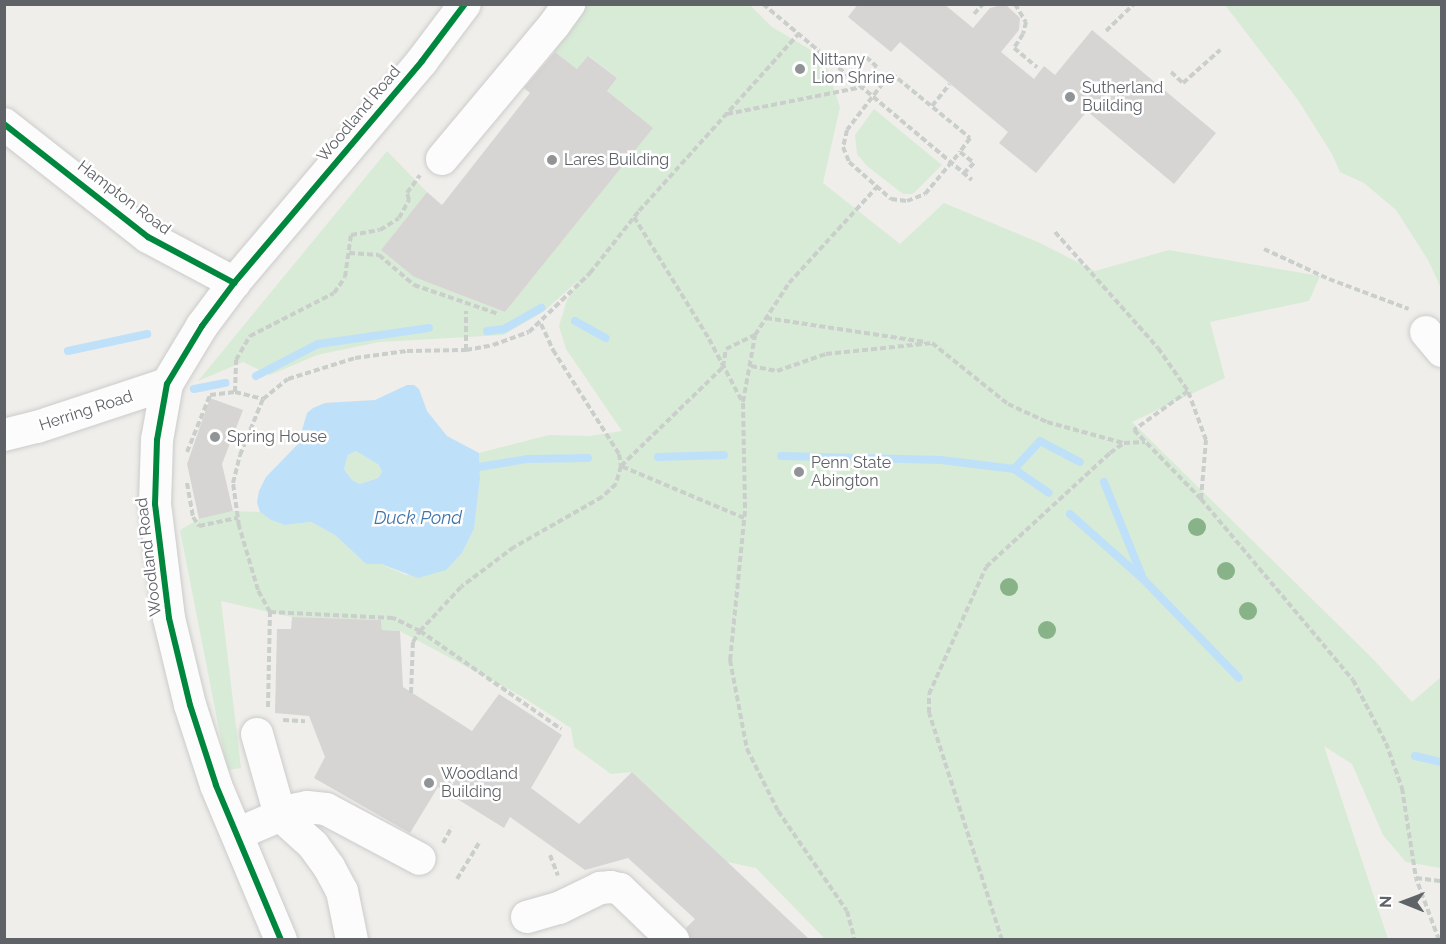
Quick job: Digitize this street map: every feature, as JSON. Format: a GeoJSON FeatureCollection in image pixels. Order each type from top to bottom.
{"type":"FeatureCollection","features":[{"type":"Feature","properties":{"kind":"street","name":"Woodland Road"},"geometry":{"type":"LineString","coordinates":[[281,939],[216,785],[190,705],[169,618],[160,561],[155,504],[157,440],[167,384],[202,326],[234,283],[416,68],[465,4]]}},
{"type":"Feature","properties":{"kind":"street"},"geometry":{"type":"LineString","coordinates":[[442,159],[569,4]]}},
{"type":"Feature","properties":{"kind":"street","name":"Hampton Road"},"geometry":{"type":"LineString","coordinates":[[4,124],[148,237],[234,283]]}},
{"type":"Feature","properties":{"kind":"street","name":"Herring Road"},"geometry":{"type":"LineString","coordinates":[[4,435],[37,427],[167,384]]}},
{"type":"Feature","properties":{"kind":"street"},"geometry":{"type":"LineString","coordinates":[[262,727],[280,815],[313,845],[329,867],[342,891],[352,939]]}},
{"type":"Feature","properties":{"kind":"street"},"geometry":{"type":"LineString","coordinates":[[237,834],[280,815],[307,807],[326,809],[420,859]]}},
{"type":"Feature","properties":{"kind":"street"},"geometry":{"type":"LineString","coordinates":[[526,917],[559,909],[600,888],[611,887],[620,889],[673,939]]}},
{"type":"Feature","properties":{"kind":"path"},"geometry":{"type":"LineString","coordinates":[[763,4],[972,180]]}},
{"type":"Feature","properties":{"kind":"path"},"geometry":{"type":"LineString","coordinates":[[974,14],[983,4]]}},
{"type":"Feature","properties":{"kind":"path"},"geometry":{"type":"LineString","coordinates":[[1016,4],[1026,22],[1023,34],[1014,48],[1036,67]]}},
{"type":"Feature","properties":{"kind":"path"},"geometry":{"type":"LineString","coordinates":[[1106,31],[1134,4]]}},
{"type":"Feature","properties":{"kind":"path"},"geometry":{"type":"LineString","coordinates":[[305,721],[262,727],[270,612],[258,590],[238,518],[233,483],[240,455],[263,399],[288,379],[355,358],[407,351],[466,350],[511,340],[530,332],[590,273],[634,217],[799,33]]}},
{"type":"Feature","properties":{"kind":"path"},"geometry":{"type":"LineString","coordinates":[[1171,72],[1183,83],[1220,50]]}},
{"type":"Feature","properties":{"kind":"path"},"geometry":{"type":"LineString","coordinates":[[726,114],[862,87],[878,67],[866,56],[848,75]]}},
{"type":"Feature","properties":{"kind":"path"},"geometry":{"type":"LineString","coordinates":[[872,73],[883,83]]}},
{"type":"Feature","properties":{"kind":"path"},"geometry":{"type":"LineString","coordinates":[[891,73],[970,138],[925,194],[915,199],[899,201],[891,199],[849,162],[843,147],[847,130],[872,96],[891,73]]}},
{"type":"Feature","properties":{"kind":"path"},"geometry":{"type":"LineString","coordinates":[[932,106],[950,84]]}},
{"type":"Feature","properties":{"kind":"path"},"geometry":{"type":"LineString","coordinates":[[960,152],[974,163],[964,173]]}},
{"type":"Feature","properties":{"kind":"path"},"geometry":{"type":"LineString","coordinates":[[235,392],[236,360],[250,336],[334,294],[345,277],[351,235],[380,230],[399,218],[410,200],[407,192],[423,171],[442,159]]}},
{"type":"Feature","properties":{"kind":"path"},"geometry":{"type":"LineString","coordinates":[[855,939],[847,911],[778,811],[747,749],[730,660],[744,518],[742,403],[751,366],[755,335],[789,283],[878,186]]}},
{"type":"Feature","properties":{"kind":"path"},"geometry":{"type":"LineString","coordinates":[[634,217],[742,403]]}},
{"type":"Feature","properties":{"kind":"path"},"geometry":{"type":"LineString","coordinates":[[1055,232],[1158,348],[1188,391],[1206,440],[1201,499]]}},
{"type":"Feature","properties":{"kind":"path"},"geometry":{"type":"LineString","coordinates":[[1264,249],[1329,279],[1429,332]]}},
{"type":"Feature","properties":{"kind":"path"},"geometry":{"type":"LineString","coordinates":[[349,253],[379,255],[414,285],[498,314]]}},
{"type":"Feature","properties":{"kind":"path"},"geometry":{"type":"LineString","coordinates":[[466,311],[466,350]]}},
{"type":"Feature","properties":{"kind":"path"},"geometry":{"type":"LineString","coordinates":[[766,318],[932,343],[1008,404],[1047,422],[1124,443],[1145,442]]}},
{"type":"Feature","properties":{"kind":"path"},"geometry":{"type":"LineString","coordinates":[[411,693],[413,642],[420,631],[461,587],[514,547],[602,497],[616,484],[621,466],[619,454],[553,350],[540,324]]}},
{"type":"Feature","properties":{"kind":"path"},"geometry":{"type":"LineString","coordinates":[[621,466],[723,367],[726,349],[755,335]]}},
{"type":"Feature","properties":{"kind":"path"},"geometry":{"type":"LineString","coordinates":[[751,366],[777,371],[826,354],[932,343]]}},
{"type":"Feature","properties":{"kind":"path"},"geometry":{"type":"LineString","coordinates":[[1188,391],[1134,430],[1201,499],[1353,680],[1386,743],[1402,788],[1416,878],[1439,939]]}},
{"type":"Feature","properties":{"kind":"path"},"geometry":{"type":"LineString","coordinates":[[183,463],[210,395],[235,392],[263,399]]}},
{"type":"Feature","properties":{"kind":"path"},"geometry":{"type":"LineString","coordinates":[[1002,939],[929,713],[929,694],[986,567],[1124,443]]}},
{"type":"Feature","properties":{"kind":"path"},"geometry":{"type":"LineString","coordinates":[[621,466],[744,518]]}},
{"type":"Feature","properties":{"kind":"path"},"geometry":{"type":"LineString","coordinates":[[185,474],[193,517],[199,526],[238,518]]}},
{"type":"Feature","properties":{"kind":"path"},"geometry":{"type":"LineString","coordinates":[[270,612],[393,618],[420,631],[561,729]]}},
{"type":"Feature","properties":{"kind":"path"},"geometry":{"type":"LineString","coordinates":[[458,879],[479,843]]}},
{"type":"Feature","properties":{"kind":"path"},"geometry":{"type":"LineString","coordinates":[[550,855],[561,885]]}},
{"type":"Feature","properties":{"kind":"path"},"geometry":{"type":"LineString","coordinates":[[1416,878],[1442,881]]}},
{"type":"Feature","properties":{"kind":"green space"},"geometry":{"type":"Polygon","coordinates":[[[587,5],[750,5],[772,27],[823,57],[840,107],[823,183],[900,244],[944,203],[1040,243],[1095,271],[1169,250],[1320,276],[1309,301],[1210,322],[1225,378],[1132,422],[1372,658],[1412,702],[1441,677],[1441,868],[1406,862],[1383,835],[1352,764],[1324,746],[1388,939],[825,939],[756,868],[727,862],[632,772],[611,774],[574,747],[571,728],[521,696],[400,631],[382,630],[381,620],[292,617],[221,601],[241,768],[227,770],[180,530],[199,519],[233,511],[260,512],[271,520],[285,525],[311,522],[335,535],[366,564],[380,564],[406,575],[446,569],[462,553],[474,529],[480,479],[479,453],[549,435],[590,436],[622,431],[566,349],[559,326],[567,300],[579,280],[543,312],[503,335],[379,342],[317,355],[270,375],[243,362],[198,381],[387,151],[427,192],[381,250],[414,277],[505,312],[652,128],[607,91],[617,78],[589,56],[577,69],[550,48],[587,5]]]}},
{"type":"Feature","properties":{"kind":"green space"},"geometry":{"type":"Polygon","coordinates":[[[1225,5],[1441,5],[1441,288],[1428,260],[1396,210],[1364,183],[1340,172],[1332,154],[1298,100],[1225,5]]]}},
{"type":"Feature","properties":{"kind":"green space"},"geometry":{"type":"Polygon","coordinates":[[[874,109],[942,165],[913,194],[903,194],[867,166],[857,154],[855,135],[874,109]]]}},
{"type":"Feature","properties":{"kind":"green space"},"geometry":{"type":"Polygon","coordinates":[[[356,451],[379,465],[382,472],[378,478],[360,484],[352,480],[344,469],[348,455],[356,451]]]}},
{"type":"Feature","properties":{"kind":"water","name":"Duck Pond"},"geometry":{"type":"Polygon","coordinates":[[[407,385],[414,385],[419,389],[427,411],[447,436],[479,453],[480,479],[474,529],[462,553],[446,570],[418,578],[381,564],[366,564],[335,535],[311,522],[285,525],[271,520],[260,512],[257,502],[259,491],[266,477],[298,444],[307,413],[325,403],[375,400],[407,385]],[[356,451],[348,455],[344,469],[352,480],[360,484],[378,478],[382,472],[379,465],[356,451]]]}},
{"type":"Feature","properties":{"kind":"building","name":"Sutherland Building"},"geometry":{"type":"Polygon","coordinates":[[[858,4],[944,4],[973,28],[990,8],[1005,4],[1020,18],[1019,30],[1001,52],[1034,79],[1044,66],[1055,75],[1092,30],[1216,133],[1174,184],[1087,111],[1036,173],[999,143],[1008,132],[900,42],[891,52],[848,17],[858,4]]]}},
{"type":"Feature","properties":{"kind":"building","name":"Lares Building"},"geometry":{"type":"Polygon","coordinates":[[[555,52],[577,69],[588,56],[617,78],[607,91],[653,128],[505,312],[414,277],[381,250],[427,192],[442,205],[530,93],[524,88],[555,52]]]}},
{"type":"Feature","properties":{"kind":"building","name":"Spring House"},"geometry":{"type":"Polygon","coordinates":[[[210,398],[243,410],[222,464],[233,511],[199,519],[187,464],[210,398]]]}},
{"type":"Feature","properties":{"kind":"building","name":"Woodland Building"},"geometry":{"type":"Polygon","coordinates":[[[292,617],[381,620],[382,630],[400,631],[403,687],[472,731],[499,694],[562,735],[531,788],[579,824],[632,772],[809,939],[690,939],[686,928],[695,919],[628,858],[585,870],[510,817],[504,828],[438,787],[410,833],[314,778],[325,757],[309,716],[275,713],[277,629],[291,629],[292,617]]]}},
{"type":"Feature","properties":{"kind":"waterway"},"geometry":{"type":"LineString","coordinates":[[487,331],[504,329],[541,308]]}},
{"type":"Feature","properties":{"kind":"waterway"},"geometry":{"type":"LineString","coordinates":[[575,321],[606,338]]}},
{"type":"Feature","properties":{"kind":"waterway"},"geometry":{"type":"LineString","coordinates":[[256,376],[318,344],[429,328]]}},
{"type":"Feature","properties":{"kind":"waterway"},"geometry":{"type":"LineString","coordinates":[[68,351],[147,334]]}},
{"type":"Feature","properties":{"kind":"waterway"},"geometry":{"type":"LineString","coordinates":[[194,389],[225,383]]}},
{"type":"Feature","properties":{"kind":"waterway"},"geometry":{"type":"LineString","coordinates":[[1014,469],[1040,441],[1080,462]]}},
{"type":"Feature","properties":{"kind":"waterway"},"geometry":{"type":"LineString","coordinates":[[658,457],[724,455]]}},
{"type":"Feature","properties":{"kind":"waterway"},"geometry":{"type":"LineString","coordinates":[[781,456],[941,460],[1014,469],[1049,493]]}},
{"type":"Feature","properties":{"kind":"waterway"},"geometry":{"type":"LineString","coordinates":[[479,467],[528,459],[588,458]]}},
{"type":"Feature","properties":{"kind":"waterway"},"geometry":{"type":"LineString","coordinates":[[1104,482],[1142,576]]}},
{"type":"Feature","properties":{"kind":"waterway"},"geometry":{"type":"LineString","coordinates":[[1070,514],[1144,580],[1239,678]]}},
{"type":"Feature","properties":{"kind":"waterway"},"geometry":{"type":"LineString","coordinates":[[1415,756],[1442,762]]}},
{"type":"Feature","properties":{"kind":"cycle path"},"geometry":{"type":"LineString","coordinates":[[281,940],[216,785],[190,705],[169,618],[155,504],[157,440],[167,384],[202,326],[234,283],[422,61],[465,4]]}},
{"type":"Feature","properties":{"kind":"cycle path"},"geometry":{"type":"LineString","coordinates":[[4,124],[148,237],[234,283]]}},
{"type":"Feature","properties":{"kind":"place","name":"Nittany Lion Shrine"},"geometry":{"type":"Point","coordinates":[800,69]}},
{"type":"Feature","properties":{"kind":"place","name":"Sutherland Building"},"geometry":{"type":"Point","coordinates":[1070,97]}},
{"type":"Feature","properties":{"kind":"place","name":"Lares Building"},"geometry":{"type":"Point","coordinates":[552,160]}},
{"type":"Feature","properties":{"kind":"place","name":"Spring House"},"geometry":{"type":"Point","coordinates":[215,437]}},
{"type":"Feature","properties":{"kind":"place","name":"Penn State Abington"},"geometry":{"type":"Point","coordinates":[799,472]}},
{"type":"Feature","properties":{"kind":"place","name":"Woodland Building"},"geometry":{"type":"Point","coordinates":[429,783]}}]}
